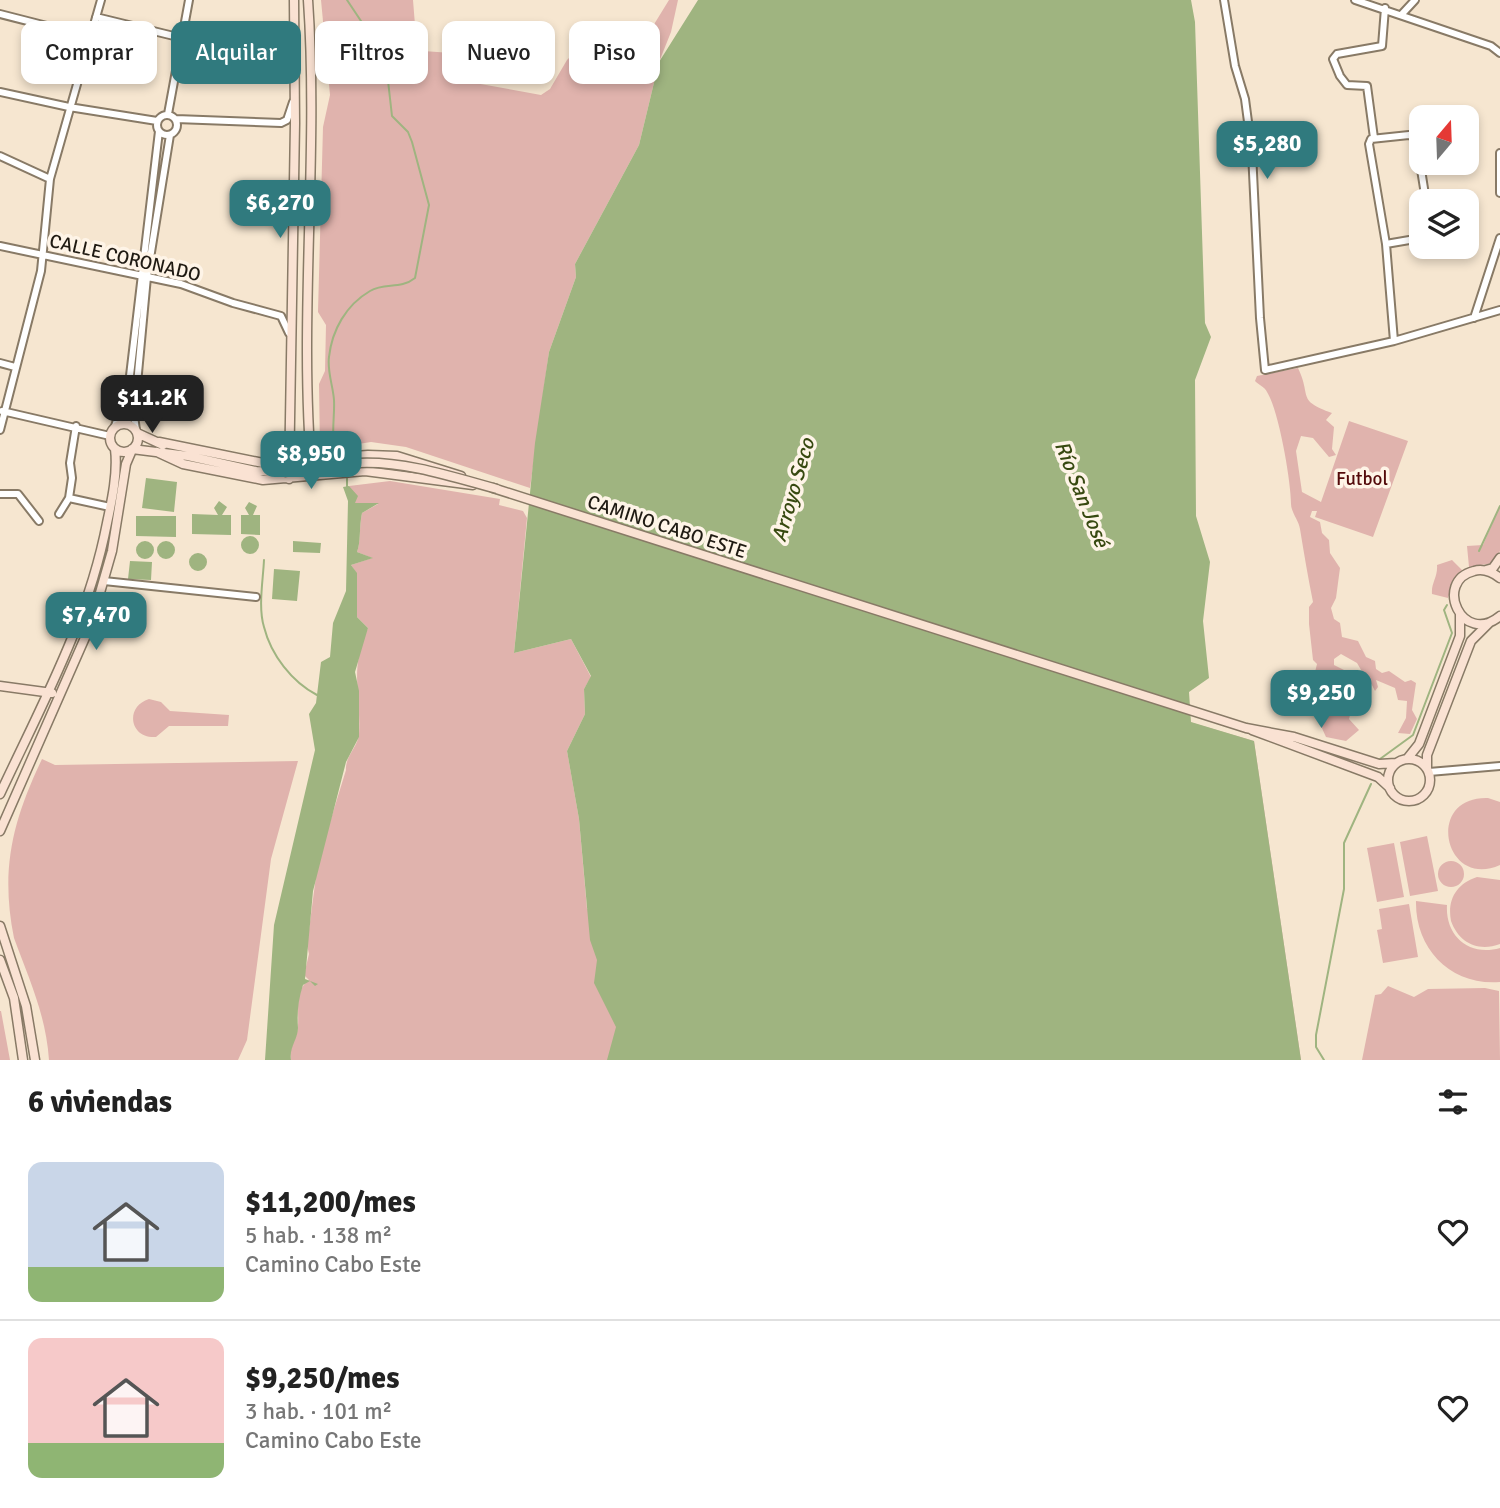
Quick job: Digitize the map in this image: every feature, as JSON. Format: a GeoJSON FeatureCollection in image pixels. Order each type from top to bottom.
{"type":"FeatureCollection","features":[{"type":"Feature","properties":{"kind":"main road"},"geometry":{"type":"LineString","coordinates":[[287,476],[293,355],[294,0]]}},
{"type":"Feature","properties":{"kind":"main road"},"geometry":{"type":"LineString","coordinates":[[308,0],[312,117],[309,307],[312,476]]}},
{"type":"Feature","properties":{"kind":"main road"},"geometry":{"type":"LineString","coordinates":[[0,794],[82,618],[110,507],[115,449],[110,436],[116,426],[127,424],[137,432],[137,443],[126,464],[118,524],[104,581],[83,644],[8,806],[0,831]]}},
{"type":"Feature","properties":{"kind":"main road","name":"CAMINO CABO ESTE"},"geometry":{"type":"LineString","coordinates":[[137,432],[188,456]]}},
{"type":"Feature","properties":{"kind":"main road"},"geometry":{"type":"LineString","coordinates":[[159,442],[251,462],[289,463],[368,455],[407,458],[497,489]]}},
{"type":"Feature","properties":{"kind":"main road"},"geometry":{"type":"LineString","coordinates":[[115,449],[123,452],[132,449]]}},
{"type":"Feature","properties":{"kind":"main road","name":"CAMINO CABO ESTE"},"geometry":{"type":"LineString","coordinates":[[132,449],[188,456],[287,476],[359,463],[430,471],[497,489],[1246,727],[1294,737],[1379,764],[1396,763]]}},
{"type":"Feature","properties":{"kind":"main road"},"geometry":{"type":"LineString","coordinates":[[156,452],[183,464],[244,477],[386,471],[497,489]]}},
{"type":"Feature","properties":{"kind":"main road"},"geometry":{"type":"LineString","coordinates":[[107,522],[118,524]]}},
{"type":"Feature","properties":{"kind":"main road"},"geometry":{"type":"LineString","coordinates":[[1500,558],[1493,568],[1468,573],[1457,584],[1454,600],[1460,614],[1460,636],[1419,744],[1407,759],[1396,763],[1388,776],[1390,788],[1402,800],[1416,799],[1429,786],[1427,755],[1471,641],[1500,616]]}},
{"type":"Feature","properties":{"kind":"main road"},"geometry":{"type":"LineString","coordinates":[[1486,570],[1500,578]]}},
{"type":"Feature","properties":{"kind":"main road"},"geometry":{"type":"LineString","coordinates":[[1460,614],[1473,623],[1489,623]]}},
{"type":"Feature","properties":{"kind":"main road"},"geometry":{"type":"LineString","coordinates":[[0,685],[50,691],[59,696]]}},
{"type":"Feature","properties":{"kind":"main road","name":"CAMINO CABO ESTE"},"geometry":{"type":"LineString","coordinates":[[1246,727],[1291,747],[1375,776],[1390,788]]}},
{"type":"Feature","properties":{"kind":"main road"},"geometry":{"type":"LineString","coordinates":[[1407,759],[1420,762],[1428,770]]}},
{"type":"Feature","properties":{"kind":"main road"},"geometry":{"type":"LineString","coordinates":[[0,926],[26,1006],[33,1033],[35,1060]]}},
{"type":"Feature","properties":{"kind":"main road"},"geometry":{"type":"LineString","coordinates":[[0,960],[14,998],[23,1060]]}},
{"type":"Feature","properties":{"kind":"street"},"geometry":{"type":"LineString","coordinates":[[95,21],[101,0]]}},
{"type":"Feature","properties":{"kind":"street"},"geometry":{"type":"LineString","coordinates":[[185,21],[189,0]]}},
{"type":"Feature","properties":{"kind":"street"},"geometry":{"type":"LineString","coordinates":[[1224,0],[1235,66],[1245,99],[1252,152],[1265,370],[1394,341],[1500,310]]}},
{"type":"Feature","properties":{"kind":"street"},"geometry":{"type":"LineString","coordinates":[[1355,0],[1491,46],[1500,54]]}},
{"type":"Feature","properties":{"kind":"street"},"geometry":{"type":"LineString","coordinates":[[1402,15],[1415,0]]}},
{"type":"Feature","properties":{"kind":"street"},"geometry":{"type":"LineString","coordinates":[[1374,138],[1367,86],[1347,85],[1333,59],[1337,54],[1382,46],[1385,8]]}},
{"type":"Feature","properties":{"kind":"street"},"geometry":{"type":"LineString","coordinates":[[0,14],[27,21]]}},
{"type":"Feature","properties":{"kind":"street"},"geometry":{"type":"LineString","coordinates":[[96,17],[171,35]]}},
{"type":"Feature","properties":{"kind":"street"},"geometry":{"type":"LineString","coordinates":[[0,430],[2,411],[37,291],[50,179],[76,84]]}},
{"type":"Feature","properties":{"kind":"street"},"geometry":{"type":"LineString","coordinates":[[0,92],[69,107],[157,121],[168,114],[174,84]]}},
{"type":"Feature","properties":{"kind":"street"},"geometry":{"type":"LineString","coordinates":[[168,114],[176,119],[281,123],[287,120],[294,96]]}},
{"type":"Feature","properties":{"kind":"street"},"geometry":{"type":"LineString","coordinates":[[116,426],[129,384],[144,276],[170,135],[177,128],[176,119]]}},
{"type":"Feature","properties":{"kind":"street"},"geometry":{"type":"LineString","coordinates":[[137,432],[134,416],[144,276],[159,131],[157,121]]}},
{"type":"Feature","properties":{"kind":"street"},"geometry":{"type":"LineString","coordinates":[[159,131],[170,135]]}},
{"type":"Feature","properties":{"kind":"street"},"geometry":{"type":"LineString","coordinates":[[1394,341],[1386,244],[1369,144],[1374,138],[1409,135],[1416,138],[1424,189]]}},
{"type":"Feature","properties":{"kind":"street"},"geometry":{"type":"LineString","coordinates":[[1500,153],[1500,193]]}},
{"type":"Feature","properties":{"kind":"street"},"geometry":{"type":"LineString","coordinates":[[0,156],[50,179]]}},
{"type":"Feature","properties":{"kind":"street"},"geometry":{"type":"LineString","coordinates":[[1474,318],[1500,238]]}},
{"type":"Feature","properties":{"kind":"street"},"geometry":{"type":"LineString","coordinates":[[1386,244],[1409,240]]}},
{"type":"Feature","properties":{"kind":"street","name":"CALLE CORONADO"},"geometry":{"type":"LineString","coordinates":[[0,246],[181,284],[281,316],[288,326],[293,355]]}},
{"type":"Feature","properties":{"kind":"street"},"geometry":{"type":"LineString","coordinates":[[1491,270],[1500,261]]}},
{"type":"Feature","properties":{"kind":"street"},"geometry":{"type":"LineString","coordinates":[[0,363],[15,367]]}},
{"type":"Feature","properties":{"kind":"street"},"geometry":{"type":"LineString","coordinates":[[2,411],[110,436]]}},
{"type":"Feature","properties":{"kind":"street"},"geometry":{"type":"LineString","coordinates":[[59,514],[69,498],[72,478],[70,463],[76,426]]}},
{"type":"Feature","properties":{"kind":"street"},"geometry":{"type":"LineString","coordinates":[[0,494],[18,494],[24,498],[38,521]]}},
{"type":"Feature","properties":{"kind":"street"},"geometry":{"type":"LineString","coordinates":[[69,498],[110,507]]}},
{"type":"Feature","properties":{"kind":"street"},"geometry":{"type":"LineString","coordinates":[[104,581],[257,597]]}},
{"type":"Feature","properties":{"kind":"street"},"geometry":{"type":"LineString","coordinates":[[1428,770],[1500,766]]}},
{"type":"Feature","properties":{"kind":"green space"},"geometry":{"type":"Polygon","coordinates":[[[321,0],[413,0],[415,21],[323,21],[321,0]]]}},
{"type":"Feature","properties":{"kind":"green space"},"geometry":{"type":"Polygon","coordinates":[[[669,0],[678,0],[671,32],[660,60],[660,21],[656,21],[669,0]]]}},
{"type":"Feature","properties":{"kind":"green space"},"geometry":{"type":"Polygon","coordinates":[[[428,51],[442,52],[442,84],[480,84],[541,95],[555,84],[569,58],[569,84],[654,84],[639,145],[575,264],[576,277],[549,352],[530,488],[406,447],[371,442],[320,450],[319,384],[325,371],[326,325],[318,312],[323,127],[330,95],[329,84],[428,84],[428,51]]]}},
{"type":"Feature","properties":{"kind":"green space","name":"Futbol"},"geometry":{"type":"Polygon","coordinates":[[[1298,368],[1309,401],[1332,413],[1326,420],[1334,427],[1332,449],[1336,455],[1329,457],[1313,438],[1301,436],[1296,451],[1302,492],[1321,502],[1349,421],[1408,441],[1373,537],[1315,517],[1317,511],[1312,511],[1310,517],[1320,522],[1322,533],[1329,540],[1330,553],[1340,568],[1336,598],[1331,608],[1334,619],[1340,623],[1342,637],[1358,641],[1366,657],[1375,661],[1376,669],[1382,673],[1389,671],[1405,682],[1411,680],[1416,683],[1412,710],[1417,719],[1410,734],[1398,733],[1406,718],[1407,701],[1398,700],[1395,688],[1376,680],[1378,687],[1375,691],[1370,681],[1362,681],[1364,675],[1357,663],[1341,654],[1334,659],[1334,665],[1350,673],[1354,686],[1349,696],[1335,700],[1341,711],[1350,715],[1349,719],[1359,730],[1346,741],[1326,737],[1315,713],[1314,676],[1317,664],[1313,660],[1309,624],[1309,607],[1313,602],[1300,529],[1291,507],[1287,464],[1276,414],[1266,390],[1255,381],[1257,376],[1298,368]]]}},
{"type":"Feature","properties":{"kind":"green space"},"geometry":{"type":"Polygon","coordinates":[[[390,481],[500,499],[499,505],[523,511],[527,518],[514,653],[571,639],[591,677],[584,689],[585,714],[567,751],[579,819],[587,909],[1176,718],[1254,741],[1301,1060],[291,1060],[291,1049],[298,1026],[299,998],[309,980],[304,975],[309,954],[307,945],[318,861],[347,760],[359,734],[357,669],[368,628],[357,617],[357,574],[351,565],[372,558],[357,552],[362,513],[378,504],[355,503],[349,486],[390,481]]]}},
{"type":"Feature","properties":{"kind":"green space"},"geometry":{"type":"Polygon","coordinates":[[[1500,506],[1500,551],[1493,563],[1469,567],[1467,546],[1483,545],[1500,506]]]}},
{"type":"Feature","properties":{"kind":"green space"},"geometry":{"type":"Polygon","coordinates":[[[1452,560],[1462,570],[1453,580],[1448,598],[1432,594],[1437,565],[1452,560]]]}},
{"type":"Feature","properties":{"kind":"green space"},"geometry":{"type":"Polygon","coordinates":[[[149,699],[161,702],[170,711],[229,715],[228,726],[169,726],[156,737],[147,736],[136,728],[133,715],[141,703],[149,699]]]}},
{"type":"Feature","properties":{"kind":"green space"},"geometry":{"type":"Polygon","coordinates":[[[42,759],[55,765],[298,761],[271,859],[247,1040],[238,1060],[49,1060],[41,1012],[14,938],[8,890],[9,867],[17,824],[42,759]]]}},
{"type":"Feature","properties":{"kind":"green space"},"geometry":{"type":"Polygon","coordinates":[[[1488,798],[1500,802],[1500,865],[1481,869],[1466,865],[1455,854],[1449,840],[1449,825],[1455,811],[1468,801],[1488,798]]]}},
{"type":"Feature","properties":{"kind":"green space"},"geometry":{"type":"Polygon","coordinates":[[[1427,836],[1438,891],[1410,896],[1400,842],[1427,836]]]}},
{"type":"Feature","properties":{"kind":"green space"},"geometry":{"type":"Polygon","coordinates":[[[1394,843],[1404,897],[1377,902],[1367,848],[1394,843]]]}},
{"type":"Feature","properties":{"kind":"green space"},"geometry":{"type":"Polygon","coordinates":[[[1451,861],[1460,865],[1464,874],[1460,883],[1451,887],[1442,883],[1438,874],[1442,865],[1451,861]]]}},
{"type":"Feature","properties":{"kind":"green space"},"geometry":{"type":"Polygon","coordinates":[[[1477,877],[1500,880],[1500,944],[1484,947],[1470,944],[1454,929],[1451,921],[1450,906],[1458,888],[1477,877]]]}},
{"type":"Feature","properties":{"kind":"green space"},"geometry":{"type":"Polygon","coordinates":[[[1416,901],[1447,905],[1450,926],[1461,942],[1469,947],[1489,950],[1500,948],[1500,982],[1482,982],[1466,978],[1439,961],[1422,934],[1416,901]]]}},
{"type":"Feature","properties":{"kind":"green space"},"geometry":{"type":"Polygon","coordinates":[[[1409,904],[1418,957],[1383,963],[1377,930],[1382,929],[1379,909],[1409,904]]]}},
{"type":"Feature","properties":{"kind":"green space"},"geometry":{"type":"Polygon","coordinates":[[[1388,986],[1414,997],[1428,989],[1485,988],[1499,991],[1500,1060],[1362,1060],[1375,995],[1381,994],[1388,986]]]}},
{"type":"Feature","properties":{"kind":"green space"},"geometry":{"type":"Polygon","coordinates":[[[1,1011],[10,1060],[0,1060],[1,1011]]]}},
{"type":"Feature","properties":{"kind":"water"},"geometry":{"type":"Polygon","coordinates":[[[698,0],[1191,0],[1195,22],[1205,323],[1211,337],[1195,380],[1196,516],[1210,562],[1203,621],[1209,678],[1189,692],[1191,722],[1254,741],[1301,1060],[607,1060],[616,1027],[594,983],[597,960],[590,940],[579,819],[567,751],[585,714],[584,689],[591,676],[571,639],[514,653],[535,443],[549,352],[576,277],[575,264],[639,145],[654,84],[660,84],[660,60],[698,0]]]}},
{"type":"Feature","properties":{"kind":"water"},"geometry":{"type":"Polygon","coordinates":[[[146,478],[177,482],[174,512],[142,508],[146,478]]]}},
{"type":"Feature","properties":{"kind":"water"},"geometry":{"type":"Polygon","coordinates":[[[349,486],[358,496],[355,503],[379,503],[362,513],[357,552],[373,558],[351,565],[357,573],[357,617],[368,628],[355,672],[359,691],[359,737],[346,762],[313,891],[305,979],[318,984],[315,986],[310,981],[303,985],[298,1006],[298,1032],[291,1051],[291,1060],[265,1060],[274,925],[315,750],[309,714],[316,703],[321,662],[330,657],[333,623],[346,591],[348,501],[343,487],[349,486]]]}},
{"type":"Feature","properties":{"kind":"water"},"geometry":{"type":"Polygon","coordinates":[[[219,501],[227,507],[222,515],[231,515],[231,535],[192,534],[192,514],[218,515],[214,508],[219,501]]]}},
{"type":"Feature","properties":{"kind":"water"},"geometry":{"type":"Polygon","coordinates":[[[249,502],[257,506],[253,515],[260,515],[260,535],[241,534],[241,515],[249,515],[245,508],[249,502]]]}},
{"type":"Feature","properties":{"kind":"water"},"geometry":{"type":"Polygon","coordinates":[[[136,516],[176,516],[176,537],[136,536],[136,516]]]}},
{"type":"Feature","properties":{"kind":"water"},"geometry":{"type":"Polygon","coordinates":[[[246,536],[254,536],[259,545],[257,552],[246,554],[241,549],[241,541],[246,536]]]}},
{"type":"Feature","properties":{"kind":"water"},"geometry":{"type":"Polygon","coordinates":[[[141,541],[149,541],[154,550],[152,557],[141,559],[136,554],[136,546],[141,541]]]}},
{"type":"Feature","properties":{"kind":"water"},"geometry":{"type":"Polygon","coordinates":[[[162,541],[170,541],[175,550],[173,557],[162,559],[157,554],[157,546],[162,541]]]}},
{"type":"Feature","properties":{"kind":"water"},"geometry":{"type":"Polygon","coordinates":[[[293,541],[321,543],[320,553],[293,552],[293,541]]]}},
{"type":"Feature","properties":{"kind":"water"},"geometry":{"type":"Polygon","coordinates":[[[194,553],[202,553],[207,562],[205,569],[194,571],[189,566],[189,558],[194,553]]]}},
{"type":"Feature","properties":{"kind":"water"},"geometry":{"type":"Polygon","coordinates":[[[130,561],[152,562],[151,580],[128,579],[130,561]]]}},
{"type":"Feature","properties":{"kind":"water"},"geometry":{"type":"Polygon","coordinates":[[[274,569],[300,571],[297,601],[272,599],[274,569]]]}},
{"type":"Feature","properties":{"kind":"waterway"},"geometry":{"type":"LineString","coordinates":[[337,452],[333,427],[334,400],[329,373],[333,337],[347,311],[361,297],[376,288],[404,284],[415,278],[429,205],[408,132],[392,116],[387,72],[380,64],[379,48],[347,0]]}},
{"type":"Feature","properties":{"kind":"waterway"},"geometry":{"type":"LineString","coordinates":[[347,477],[347,489]]}},
{"type":"Feature","properties":{"kind":"waterway"},"geometry":{"type":"LineString","coordinates":[[1479,551],[1500,506]]}},
{"type":"Feature","properties":{"kind":"waterway"},"geometry":{"type":"LineString","coordinates":[[264,560],[261,611],[267,637],[284,667],[299,683],[317,695]]}},
{"type":"Feature","properties":{"kind":"waterway"},"geometry":{"type":"LineString","coordinates":[[1380,759],[1413,735],[1452,633],[1444,610],[1447,605]]}},
{"type":"Feature","properties":{"kind":"waterway"},"geometry":{"type":"LineString","coordinates":[[1324,1060],[1316,1047],[1316,1035],[1344,889],[1344,843],[1371,784]]}},
{"type":"Feature","properties":{"kind":"water label","name":"Arroyo Seco"},"geometry":{"type":"Point","coordinates":[793,490]}},
{"type":"Feature","properties":{"kind":"water label","name":"Río San José"},"geometry":{"type":"Point","coordinates":[1082,494]}}]}
